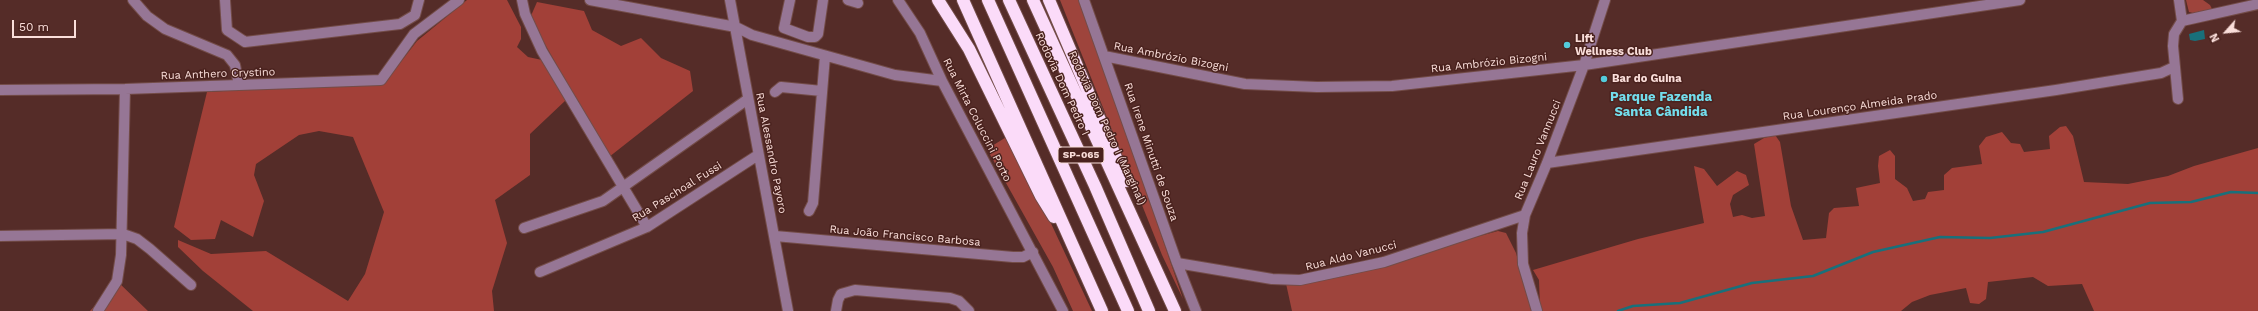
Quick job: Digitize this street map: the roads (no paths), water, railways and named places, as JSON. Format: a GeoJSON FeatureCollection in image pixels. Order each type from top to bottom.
{"type":"FeatureCollection","features":[{"type":"Feature","properties":{"kind":"highway"},"geometry":{"type":"LineString","coordinates":[[938,0],[969,49],[1041,196],[1076,253]]}},
{"type":"Feature","properties":{"kind":"highway"},"geometry":{"type":"LineString","coordinates":[[963,0],[1102,311]]}},
{"type":"Feature","properties":{"kind":"highway","name":"SP-065"},"geometry":{"type":"LineString","coordinates":[[988,0],[1128,311]]}},
{"type":"Feature","properties":{"kind":"highway","name":"Rodovia Dom Pedro I"},"geometry":{"type":"LineString","coordinates":[[1008,0],[1095,186],[1149,311]]}},
{"type":"Feature","properties":{"kind":"highway","name":"Rodovia Dom Pedro I (Marginal)"},"geometry":{"type":"LineString","coordinates":[[1033,0],[1157,267]]}},
{"type":"Feature","properties":{"kind":"highway"},"geometry":{"type":"LineString","coordinates":[[1049,0],[1128,187],[1157,267],[1176,311]]}},
{"type":"Feature","properties":{"kind":"street"},"geometry":{"type":"LineString","coordinates":[[133,0],[147,16],[165,29],[227,55],[235,66],[239,85]]}},
{"type":"Feature","properties":{"kind":"street"},"geometry":{"type":"LineString","coordinates":[[225,0],[227,30],[245,42],[400,24],[415,15],[419,0]]}},
{"type":"Feature","properties":{"kind":"street","name":"Rua Anthero Crystino"},"geometry":{"type":"LineString","coordinates":[[0,90],[125,89],[381,80],[414,34],[459,0]]}},
{"type":"Feature","properties":{"kind":"street"},"geometry":{"type":"LineString","coordinates":[[522,0],[524,14],[542,51],[647,227]]}},
{"type":"Feature","properties":{"kind":"street"},"geometry":{"type":"LineString","coordinates":[[590,0],[736,27],[752,35],[895,75],[942,81]]}},
{"type":"Feature","properties":{"kind":"street","name":"Rua Alessandro Payoro"},"geometry":{"type":"LineString","coordinates":[[730,0],[788,311]]}},
{"type":"Feature","properties":{"kind":"street"},"geometry":{"type":"LineString","coordinates":[[790,0],[784,28],[808,37],[815,37],[818,34],[823,0]]}},
{"type":"Feature","properties":{"kind":"street"},"geometry":{"type":"LineString","coordinates":[[848,0],[858,3]]}},
{"type":"Feature","properties":{"kind":"street","name":"Rua Mirta Coluccini Porto"},"geometry":{"type":"LineString","coordinates":[[898,0],[920,33],[942,81],[1063,311]]}},
{"type":"Feature","properties":{"kind":"street","name":"Rua Irene Minutti de Souza"},"geometry":{"type":"LineString","coordinates":[[1084,0],[1177,263],[1196,311]]}},
{"type":"Feature","properties":{"kind":"street","name":"Rua Lauro Vannucci"},"geometry":{"type":"LineString","coordinates":[[1537,311],[1523,264],[1522,233],[1525,215],[1547,163],[1584,65],[1605,0]]}},
{"type":"Feature","properties":{"kind":"street","name":"Rua Ambrózio Bizogni"},"geometry":{"type":"LineString","coordinates":[[1104,56],[1245,84],[1317,87],[1392,86],[1584,65],[2020,0]]}},
{"type":"Feature","properties":{"kind":"street"},"geometry":{"type":"LineString","coordinates":[[2178,99],[2174,67],[2174,34],[2182,20],[2179,0]]}},
{"type":"Feature","properties":{"kind":"street"},"geometry":{"type":"LineString","coordinates":[[2182,20],[2258,4]]}},
{"type":"Feature","properties":{"kind":"street"},"geometry":{"type":"LineString","coordinates":[[809,211],[813,203],[825,56]]}},
{"type":"Feature","properties":{"kind":"street","name":"Rua Lourenço Almeida Prado"},"geometry":{"type":"LineString","coordinates":[[1547,163],[2056,90],[2161,73],[2174,67]]}},
{"type":"Feature","properties":{"kind":"street"},"geometry":{"type":"LineString","coordinates":[[775,92],[781,87],[822,91]]}},
{"type":"Feature","properties":{"kind":"street"},"geometry":{"type":"LineString","coordinates":[[98,311],[117,281],[123,234],[125,89]]}},
{"type":"Feature","properties":{"kind":"street"},"geometry":{"type":"LineString","coordinates":[[524,228],[603,200],[748,99]]}},
{"type":"Feature","properties":{"kind":"street","name":"Rua Paschoal Fussi"},"geometry":{"type":"LineString","coordinates":[[540,272],[647,227],[758,155]]}},
{"type":"Feature","properties":{"kind":"street","name":"Rua Aldo Vanucci"},"geometry":{"type":"LineString","coordinates":[[1177,263],[1272,279],[1300,280],[1384,262],[1525,215]]}},
{"type":"Feature","properties":{"kind":"street"},"geometry":{"type":"LineString","coordinates":[[0,236],[123,234],[137,239],[191,285]]}},
{"type":"Feature","properties":{"kind":"street","name":"Rua João Francisco Barbosa"},"geometry":{"type":"LineString","coordinates":[[775,236],[1008,257],[1022,257],[1033,252]]}},
{"type":"Feature","properties":{"kind":"street"},"geometry":{"type":"LineString","coordinates":[[836,311],[841,294],[855,290],[950,298],[960,301],[969,311]]}},
{"type":"Feature","properties":{"kind":"water"},"geometry":{"type":"Polygon","coordinates":[[[2204,30],[2205,39],[2195,41],[2190,40],[2189,34],[2204,30]]]}},
{"type":"Feature","properties":{"kind":"waterway"},"geometry":{"type":"LineString","coordinates":[[1618,311],[1633,306],[1680,303],[1752,283],[1813,276],[1873,252],[1940,237],[1990,238],[2043,232],[2150,203],[2191,202],[2231,192],[2258,193]]}},
{"type":"Feature","properties":{"kind":"place","name":"Lift Wellness Club"},"geometry":{"type":"Point","coordinates":[1567,45]}},
{"type":"Feature","properties":{"kind":"place","name":"Bar do Guina"},"geometry":{"type":"Point","coordinates":[1604,79]}},
{"type":"Feature","properties":{"kind":"district","name":"Parque Fazenda Santa Cândida"},"geometry":{"type":"Point","coordinates":[1661,104]}}]}
